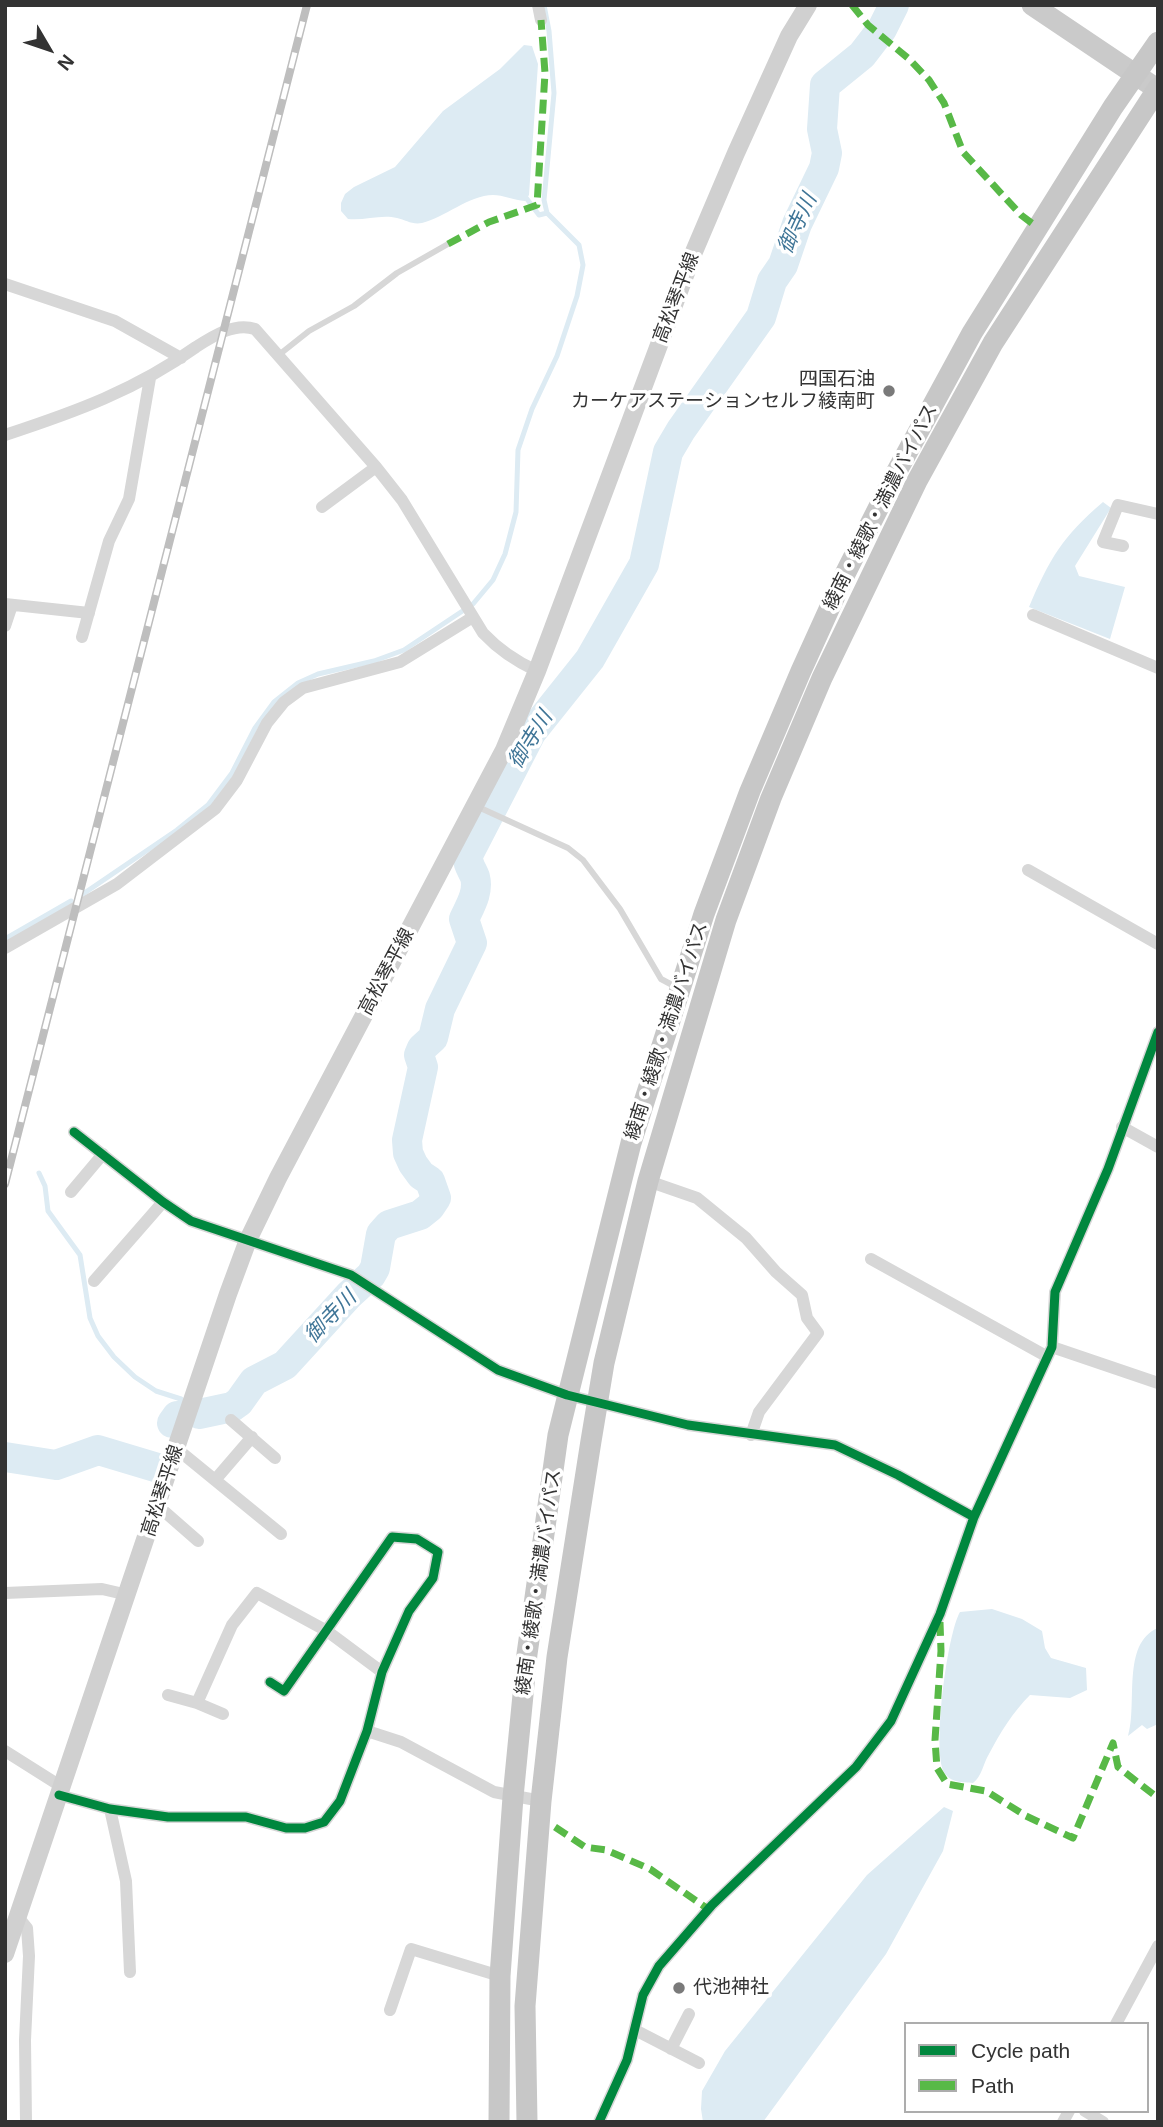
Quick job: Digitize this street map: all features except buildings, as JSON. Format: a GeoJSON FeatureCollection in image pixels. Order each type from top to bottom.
{"type":"FeatureCollection","features":[{"type":"Feature","properties":{"kind":"highway","name":"綾南・綾歌・満濃バイパス"},"geometry":{"type":"LineString","coordinates":[[499,2122],[500,1976],[527,1654],[558,1435],[631,1143],[704,914],[750,791],[856,551],[972,333],[1113,107],[1158,42]]}},
{"type":"Feature","properties":{"kind":"highway","name":"綾南・綾歌・満濃バイパス"},"geometry":{"type":"LineString","coordinates":[[527,2122],[525,2006],[541,1801],[557,1657],[597,1404],[604,1363],[648,1181],[726,920],[771,798],[822,678],[917,481],[993,343],[1157,88]]}},
{"type":"Feature","properties":{"kind":"main road","name":"高松琴平線"},"geometry":{"type":"LineString","coordinates":[[5,1954],[12,1924],[61,1791],[248,1240],[278,1178],[480,808],[537,671],[693,254],[789,36],[808,5]]}},
{"type":"Feature","properties":{"kind":"main road"},"geometry":{"type":"LineString","coordinates":[[1032,5],[1157,88]]}},
{"type":"Feature","properties":{"kind":"street"},"geometry":{"type":"LineString","coordinates":[[538,5],[541,20]]}},
{"type":"Feature","properties":{"kind":"street"},"geometry":{"type":"LineString","coordinates":[[5,284],[115,321],[181,358]]}},
{"type":"Feature","properties":{"kind":"street"},"geometry":{"type":"LineString","coordinates":[[5,435],[83,409],[150,378],[202,344],[241,325],[255,328],[280,354],[402,500],[483,633],[498,649],[537,671]]}},
{"type":"Feature","properties":{"kind":"street"},"geometry":{"type":"LineString","coordinates":[[82,637],[109,541],[129,499],[150,378]]}},
{"type":"Feature","properties":{"kind":"street"},"geometry":{"type":"LineString","coordinates":[[322,507],[376,467]]}},
{"type":"Feature","properties":{"kind":"street"},"geometry":{"type":"LineString","coordinates":[[1123,546],[1103,542],[1118,505],[1158,514]]}},
{"type":"Feature","properties":{"kind":"street"},"geometry":{"type":"LineString","coordinates":[[5,626],[8,604],[89,613]]}},
{"type":"Feature","properties":{"kind":"street"},"geometry":{"type":"LineString","coordinates":[[5,948],[117,884],[215,809],[237,780],[267,723],[284,702],[303,688],[400,662],[469,611]]}},
{"type":"Feature","properties":{"kind":"street"},"geometry":{"type":"LineString","coordinates":[[1033,615],[1158,668]]}},
{"type":"Feature","properties":{"kind":"street"},"geometry":{"type":"LineString","coordinates":[[1028,870],[1158,944]]}},
{"type":"Feature","properties":{"kind":"street"},"geometry":{"type":"LineString","coordinates":[[598,2122],[627,2060],[643,1995],[659,1966],[712,1905],[856,1767],[891,1721],[940,1615],[974,1517],[1049,1351],[1055,1292],[1108,1169],[1158,1032]]}},
{"type":"Feature","properties":{"kind":"street"},"geometry":{"type":"LineString","coordinates":[[1122,1127],[1158,1147]]}},
{"type":"Feature","properties":{"kind":"street"},"geometry":{"type":"LineString","coordinates":[[74,1132],[191,1221],[351,1275],[498,1370],[597,1404],[688,1425],[835,1445],[898,1475],[974,1517]]}},
{"type":"Feature","properties":{"kind":"street"},"geometry":{"type":"LineString","coordinates":[[71,1192],[103,1154]]}},
{"type":"Feature","properties":{"kind":"street"},"geometry":{"type":"LineString","coordinates":[[648,1181],[697,1198],[746,1238],[776,1272],[802,1295],[807,1318],[818,1333],[759,1412],[751,1435]]}},
{"type":"Feature","properties":{"kind":"street"},"geometry":{"type":"LineString","coordinates":[[94,1281],[163,1202]]}},
{"type":"Feature","properties":{"kind":"street"},"geometry":{"type":"LineString","coordinates":[[871,1259],[1049,1351],[1158,1383]]}},
{"type":"Feature","properties":{"kind":"street"},"geometry":{"type":"LineString","coordinates":[[231,1420],[275,1458]]}},
{"type":"Feature","properties":{"kind":"street"},"geometry":{"type":"LineString","coordinates":[[215,1480],[252,1437]]}},
{"type":"Feature","properties":{"kind":"street"},"geometry":{"type":"LineString","coordinates":[[177,1449],[281,1534]]}},
{"type":"Feature","properties":{"kind":"street"},"geometry":{"type":"LineString","coordinates":[[158,1506],[198,1541]]}},
{"type":"Feature","properties":{"kind":"street"},"geometry":{"type":"LineString","coordinates":[[5,1751],[61,1791],[110,1809],[168,1817],[246,1817],[286,1828],[306,1828],[324,1822],[340,1801],[367,1731],[382,1672],[409,1611],[433,1577],[438,1552],[417,1539],[393,1537],[284,1691],[270,1682]]}},
{"type":"Feature","properties":{"kind":"street"},"geometry":{"type":"LineString","coordinates":[[5,1593],[102,1589],[128,1595]]}},
{"type":"Feature","properties":{"kind":"street"},"geometry":{"type":"LineString","coordinates":[[197,1703],[232,1625],[257,1593],[327,1631],[382,1672]]}},
{"type":"Feature","properties":{"kind":"street"},"geometry":{"type":"LineString","coordinates":[[168,1695],[223,1714]]}},
{"type":"Feature","properties":{"kind":"street"},"geometry":{"type":"LineString","coordinates":[[367,1731],[401,1742],[494,1792],[541,1801]]}},
{"type":"Feature","properties":{"kind":"street"},"geometry":{"type":"LineString","coordinates":[[110,1809],[126,1881],[130,1972]]}},
{"type":"Feature","properties":{"kind":"street"},"geometry":{"type":"LineString","coordinates":[[12,1924],[27,1928],[29,1956],[25,2040],[26,2122]]}},
{"type":"Feature","properties":{"kind":"street"},"geometry":{"type":"LineString","coordinates":[[1117,2022],[1158,1946]]}},
{"type":"Feature","properties":{"kind":"street"},"geometry":{"type":"LineString","coordinates":[[390,2010],[411,1949],[500,1976]]}},
{"type":"Feature","properties":{"kind":"street"},"geometry":{"type":"LineString","coordinates":[[671,2049],[689,2014]]}},
{"type":"Feature","properties":{"kind":"street"},"geometry":{"type":"LineString","coordinates":[[635,2030],[699,2063]]}},
{"type":"Feature","properties":{"kind":"lane"},"geometry":{"type":"LineString","coordinates":[[280,354],[309,331],[354,306],[397,273],[448,244]]}},
{"type":"Feature","properties":{"kind":"lane"},"geometry":{"type":"LineString","coordinates":[[480,808],[568,848],[583,860],[620,909],[660,979],[680,989]]}},
{"type":"Feature","properties":{"kind":"shaded area"},"geometry":{"type":"Polygon","coordinates":[[[524,45],[532,46],[538,64],[529,195],[525,201],[497,195],[484,196],[418,223],[391,217],[348,219],[341,211],[345,194],[395,167],[443,111],[500,69],[524,45]]]}},
{"type":"Feature","properties":{"kind":"shaded area"},"geometry":{"type":"Polygon","coordinates":[[[1103,502],[1111,508],[1075,566],[1079,576],[1125,587],[1110,639],[1029,607],[1058,549],[1077,526],[1103,502]]]}},
{"type":"Feature","properties":{"kind":"shaded area"},"geometry":{"type":"Polygon","coordinates":[[[992,1609],[1022,1619],[1042,1631],[1045,1648],[1051,1658],[1086,1668],[1087,1690],[1070,1698],[1030,1695],[1002,1731],[976,1780],[973,1783],[957,1781],[944,1772],[940,1741],[940,1718],[950,1643],[960,1612],[992,1609]]]}},
{"type":"Feature","properties":{"kind":"shaded area"},"geometry":{"type":"Polygon","coordinates":[[[1158,1628],[1158,1724],[1147,1729],[1142,1725],[1128,1736],[1135,1661],[1146,1636],[1158,1628]]]}},
{"type":"Feature","properties":{"kind":"shaded area"},"geometry":{"type":"Polygon","coordinates":[[[944,1807],[953,1811],[943,1851],[886,1954],[763,2122],[703,2122],[702,2091],[725,2051],[867,1875],[944,1807]]]}},
{"type":"Feature","properties":{"kind":"waterway"},"geometry":{"type":"LineString","coordinates":[[83,894],[177,830],[208,805],[232,773],[255,728],[274,702],[298,683],[318,674],[374,661],[404,650],[473,604],[493,580],[505,554],[516,512],[518,450],[532,409],[557,356],[577,296],[583,265],[579,245],[547,213],[544,200],[554,93],[544,5]]}},
{"type":"Feature","properties":{"kind":"waterway","name":"御寺川"},"geometry":{"type":"LineString","coordinates":[[199,1414],[232,1407],[239,1402],[254,1381],[285,1365],[371,1275],[375,1268],[381,1234],[389,1225],[420,1215],[436,1198],[430,1181],[421,1175],[413,1164],[408,1153],[407,1140],[423,1067],[419,1055],[422,1048],[433,1038],[440,1009],[472,943],[464,919],[476,888],[468,855],[531,733],[590,659],[644,564],[668,452],[761,317],[772,281],[783,265],[797,224],[824,168],[827,153],[822,129],[825,85],[862,55],[882,29],[894,5]]}},
{"type":"Feature","properties":{"kind":"waterway"},"geometry":{"type":"LineString","coordinates":[[524,195],[539,215],[547,213]]}},
{"type":"Feature","properties":{"kind":"waterway"},"geometry":{"type":"LineString","coordinates":[[5,939],[71,901]]}},
{"type":"Feature","properties":{"kind":"waterway"},"geometry":{"type":"LineString","coordinates":[[39,1173],[45,1186],[48,1211],[80,1255],[90,1318],[98,1336],[114,1357],[135,1377],[156,1391],[181,1399],[175,1416]]}},
{"type":"Feature","properties":{"kind":"waterway","name":"御寺川"},"geometry":{"type":"LineString","coordinates":[[172,1423],[177,1416]]}},
{"type":"Feature","properties":{"kind":"waterway","name":"御寺川"},"geometry":{"type":"LineString","coordinates":[[5,1457],[56,1465],[98,1450],[158,1468]]}},
{"type":"Feature","properties":{"kind":"railway"},"geometry":{"type":"LineString","coordinates":[[5,1184],[307,5]]}},
{"type":"Feature","properties":{"kind":"marked path"},"geometry":{"type":"LineString","coordinates":[[852,5],[868,25],[909,59],[929,80],[944,103],[963,152],[1021,215],[1037,227]]}},
{"type":"Feature","properties":{"kind":"marked path"},"geometry":{"type":"LineString","coordinates":[[448,244],[489,222],[537,205],[545,73],[541,20]]}},
{"type":"Feature","properties":{"kind":"marked path"},"geometry":{"type":"LineString","coordinates":[[940,1622],[941,1651],[935,1740],[937,1768],[947,1784],[986,1791],[1026,1816],[1073,1838],[1113,1743],[1118,1767],[1158,1798]]}},
{"type":"Feature","properties":{"kind":"marked path"},"geometry":{"type":"LineString","coordinates":[[555,1827],[585,1847],[606,1850],[650,1869],[708,1909]]}},
{"type":"Feature","properties":{"kind":"cycle path"},"geometry":{"type":"LineString","coordinates":[[599,2122],[627,2060],[643,1995],[659,1966],[712,1905],[856,1767],[891,1721],[940,1614],[974,1517],[1052,1347],[1055,1292],[1108,1169],[1158,1032]]}},
{"type":"Feature","properties":{"kind":"cycle path"},"geometry":{"type":"LineString","coordinates":[[74,1132],[191,1221],[351,1275],[498,1370],[567,1395],[688,1425],[835,1445],[898,1475],[974,1517]]}},
{"type":"Feature","properties":{"kind":"cycle path"},"geometry":{"type":"LineString","coordinates":[[59,1795],[110,1809],[168,1817],[246,1817],[286,1828],[305,1828],[324,1822],[340,1801],[367,1731],[382,1672],[409,1611],[433,1578],[438,1552],[417,1539],[392,1537],[284,1691],[270,1682]]}},
{"type":"Feature","properties":{"kind":"place","name":"四国石油 カーケアステーションセルフ綾南町"},"geometry":{"type":"Point","coordinates":[889,391]}},
{"type":"Feature","properties":{"kind":"place","name":"代池神社"},"geometry":{"type":"Point","coordinates":[679,1988]}}]}
